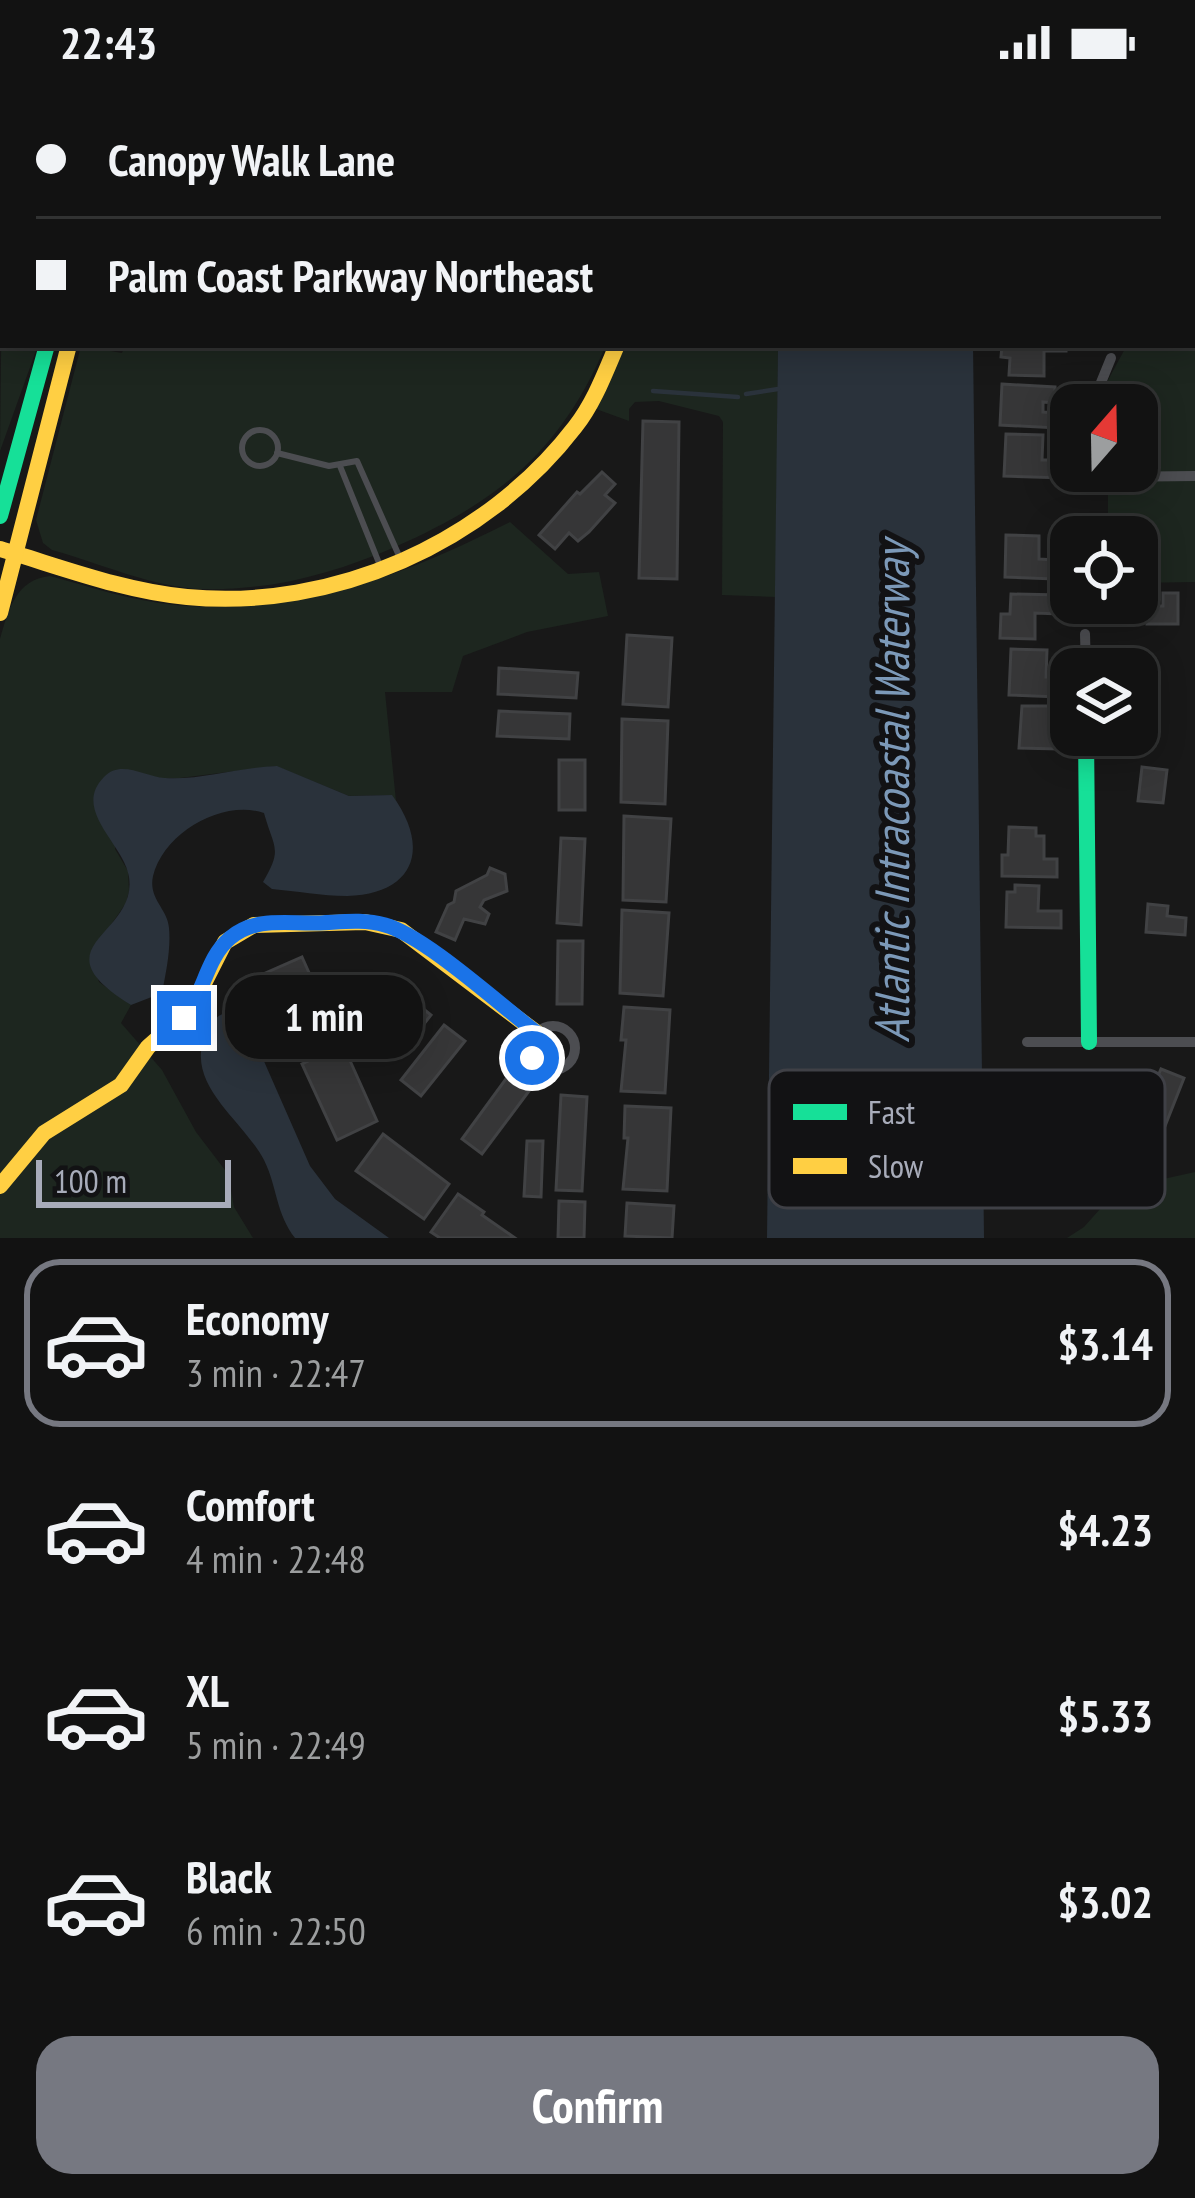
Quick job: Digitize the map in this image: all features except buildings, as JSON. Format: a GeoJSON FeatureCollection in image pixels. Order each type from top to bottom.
{"type":"FeatureCollection","features":[{"type":"Feature","properties":{"kind":"street"},"geometry":{"type":"LineString","coordinates":[[0,516],[46,348]]}},
{"type":"Feature","properties":{"kind":"street"},"geometry":{"type":"LineString","coordinates":[[0,614],[8,551],[68,348]]}},
{"type":"Feature","properties":{"kind":"street"},"geometry":{"type":"LineString","coordinates":[[8,551],[154,592],[191,597],[290,593],[341,582],[401,560],[498,506],[540,468],[577,424],[615,348]]}},
{"type":"Feature","properties":{"kind":"street"},"geometry":{"type":"LineString","coordinates":[[1100,384],[1111,358]]}},
{"type":"Feature","properties":{"kind":"street"},"geometry":{"type":"LineString","coordinates":[[1158,476],[1195,476]]}},
{"type":"Feature","properties":{"kind":"street"},"geometry":{"type":"LineString","coordinates":[[1085,634],[1085,648]]}},
{"type":"Feature","properties":{"kind":"street"},"geometry":{"type":"LineString","coordinates":[[1086,756],[1089,1042]]}},
{"type":"Feature","properties":{"kind":"street"},"geometry":{"type":"LineString","coordinates":[[0,1186],[44,1133],[121,1085],[148,1047],[184,1018],[216,956],[232,937],[261,923],[365,922],[400,931],[537,1033]]}},
{"type":"Feature","properties":{"kind":"street"},"geometry":{"type":"LineString","coordinates":[[552,1026],[568,1032],[575,1048],[569,1064],[554,1070],[538,1064],[531,1049],[537,1033],[552,1026]]}},
{"type":"Feature","properties":{"kind":"street"},"geometry":{"type":"LineString","coordinates":[[1027,1042],[1195,1042]]}},
{"type":"Feature","properties":{"kind":"lane"},"geometry":{"type":"LineString","coordinates":[[266,431],[273,436],[277,453],[271,461],[254,464],[242,451],[243,442],[248,434],[266,431]]}},
{"type":"Feature","properties":{"kind":"lane"},"geometry":{"type":"LineString","coordinates":[[277,453],[340,466],[357,461],[401,560]]}},
{"type":"Feature","properties":{"kind":"lane"},"geometry":{"type":"LineString","coordinates":[[340,466],[381,568]]}},
{"type":"Feature","properties":{"kind":"shaded area"},"geometry":{"type":"Polygon","coordinates":[[[1,348],[37,348],[0,451],[1,348]]]}},
{"type":"Feature","properties":{"kind":"shaded area"},"geometry":{"type":"Polygon","coordinates":[[[80,348],[122,353],[124,348],[605,348],[569,415],[547,443],[496,491],[466,511],[395,547],[325,573],[276,584],[201,589],[145,579],[52,550],[43,543],[36,520],[80,348]]]}},
{"type":"Feature","properties":{"kind":"shaded area"},"geometry":{"type":"Polygon","coordinates":[[[623,348],[778,348],[776,597],[722,595],[723,422],[719,416],[659,401],[635,402],[629,409],[629,421],[596,409],[623,348]]]}},
{"type":"Feature","properties":{"kind":"shaded area"},"geometry":{"type":"Polygon","coordinates":[[[1125,348],[1195,348],[1195,582],[1158,583],[1158,516],[1108,516],[1108,492],[1158,492],[1158,384],[1107,384],[1125,348]]]}},
{"type":"Feature","properties":{"kind":"shaded area"},"geometry":{"type":"Polygon","coordinates":[[[510,522],[568,574],[599,572],[608,616],[527,632],[463,656],[452,692],[385,692],[396,801],[391,795],[349,796],[276,766],[180,778],[121,769],[115,849],[128,871],[129,891],[126,903],[90,955],[99,982],[131,1005],[121,1023],[162,1070],[196,1132],[228,1174],[234,1207],[253,1238],[0,1238],[0,639],[15,598],[29,583],[50,576],[175,605],[264,605],[389,575],[510,522]]]}},
{"type":"Feature","properties":{"kind":"shaded area"},"geometry":{"type":"Polygon","coordinates":[[[1195,1172],[1195,1238],[1067,1238],[1101,1208],[1165,1208],[1165,1179],[1195,1172]]]}},
{"type":"Feature","properties":{"kind":"water","name":"Atlantic Intracoastal Waterway"},"geometry":{"type":"Polygon","coordinates":[[[778,348],[973,348],[982,1070],[769,1070],[778,348]]]}},
{"type":"Feature","properties":{"kind":"water"},"geometry":{"type":"Polygon","coordinates":[[[277,766],[349,796],[392,795],[411,833],[410,865],[388,887],[370,893],[338,896],[272,889],[263,882],[275,855],[264,813],[231,811],[197,823],[169,846],[153,876],[153,891],[169,928],[162,993],[131,1005],[103,985],[91,968],[90,954],[128,897],[129,877],[96,815],[95,789],[118,769],[179,778],[277,766]]]}},
{"type":"Feature","properties":{"kind":"water"},"geometry":{"type":"Polygon","coordinates":[[[229,1012],[249,1027],[310,1166],[335,1199],[389,1238],[295,1238],[264,1160],[217,1099],[202,1066],[201,1049],[208,1030],[216,1018],[229,1012]]]}},
{"type":"Feature","properties":{"kind":"water"},"geometry":{"type":"Polygon","coordinates":[[[769,1076],[769,1208],[984,1208],[984,1238],[767,1238],[769,1076]]]}},
{"type":"Feature","properties":{"kind":"waterway"},"geometry":{"type":"LineString","coordinates":[[746,394],[778,389]]}},
{"type":"Feature","properties":{"kind":"waterway"},"geometry":{"type":"LineString","coordinates":[[653,391],[738,397]]}},
{"type":"Feature","properties":{"kind":"traffic: fast"},"geometry":{"type":"LineString","coordinates":[[0,516],[46,348]]}},
{"type":"Feature","properties":{"kind":"traffic: fast"},"geometry":{"type":"LineString","coordinates":[[1086,756],[1089,1042]]}},
{"type":"Feature","properties":{"kind":"traffic: slow"},"geometry":{"type":"LineString","coordinates":[[0,613],[68,348]]}},
{"type":"Feature","properties":{"kind":"traffic: slow"},"geometry":{"type":"LineString","coordinates":[[0,549],[116,584],[187,597],[297,593],[350,580],[402,561],[452,535],[539,468],[582,418],[616,348]]}},
{"type":"Feature","properties":{"kind":"traffic: slow"},"geometry":{"type":"LineString","coordinates":[[0,1186],[44,1133],[121,1085],[148,1047],[191,1009],[225,942],[254,925],[365,922],[401,930],[537,1033]]}},
{"type":"Feature","properties":{"kind":"route"},"geometry":{"type":"LineString","coordinates":[[184,1018],[220,949],[246,928],[272,922],[365,922],[417,940],[537,1033],[532,1058]]}}]}
